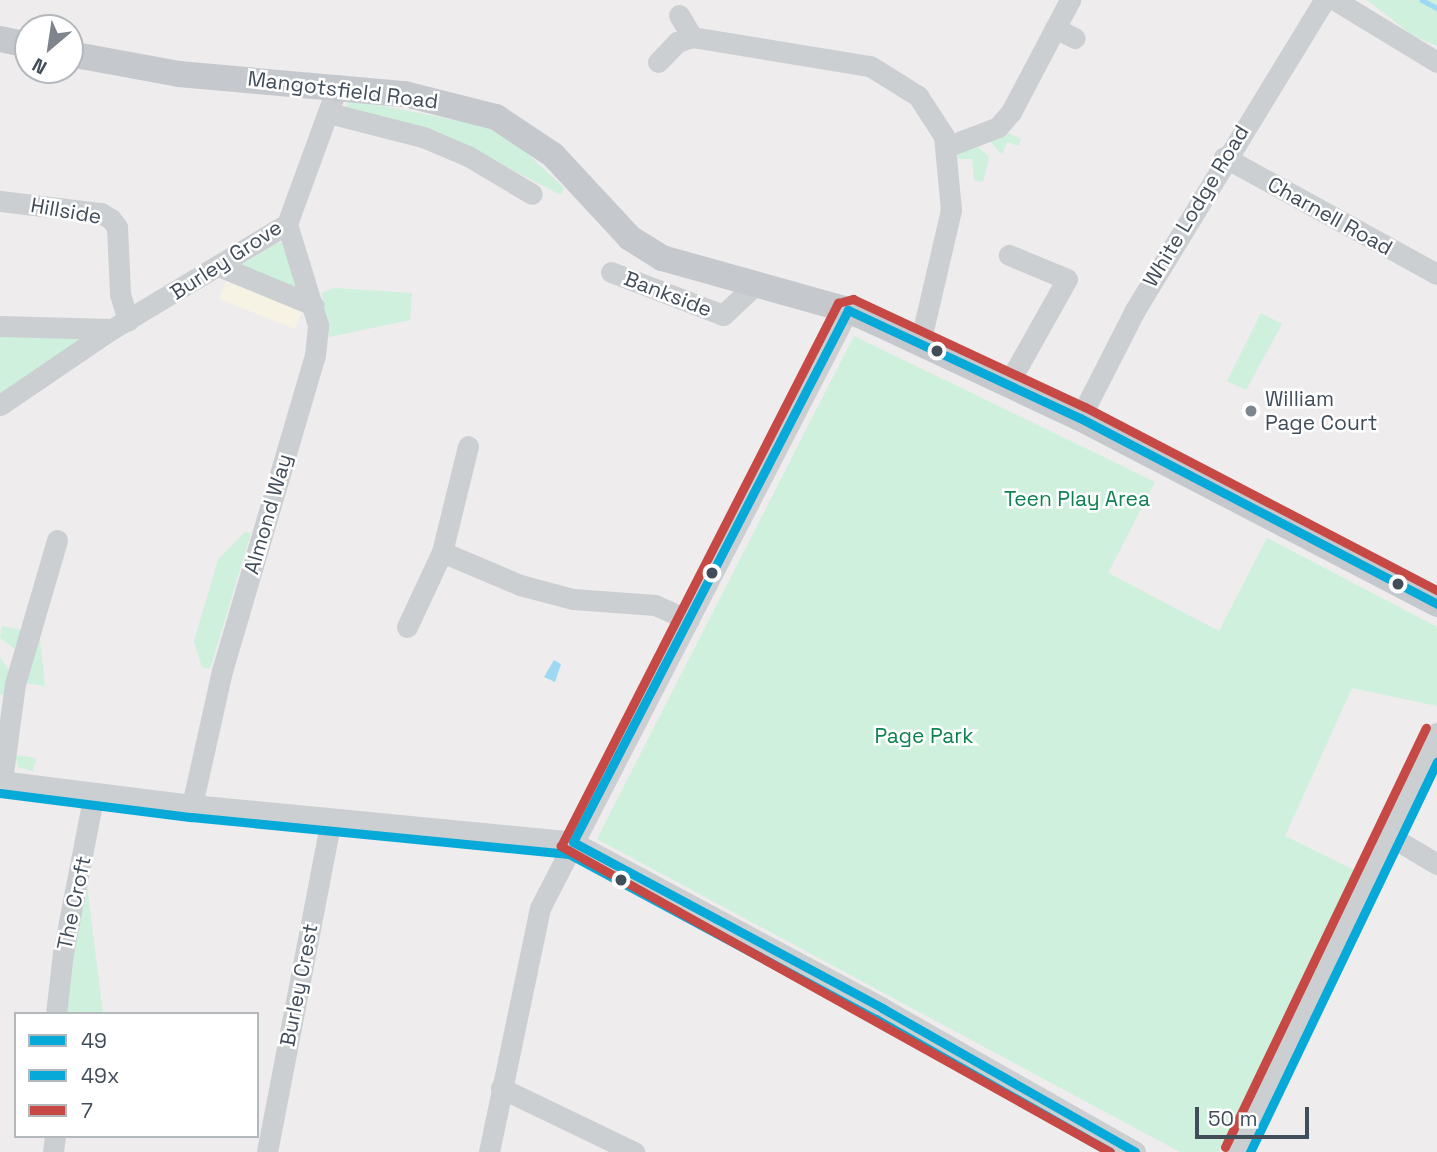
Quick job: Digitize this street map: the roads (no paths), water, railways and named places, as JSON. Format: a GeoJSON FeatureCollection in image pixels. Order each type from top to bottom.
{"type":"FeatureCollection","features":[{"type":"Feature","properties":{"kind":"main road","name":"Mangotsfield Road"},"geometry":{"type":"LineString","coordinates":[[84,57],[179,74],[338,85],[462,106],[496,117],[553,155],[641,245],[701,273],[848,310],[1080,418],[1437,604]]}},
{"type":"Feature","properties":{"kind":"street"},"geometry":{"type":"LineString","coordinates":[[946,147],[998,127],[1070,0]]}},
{"type":"Feature","properties":{"kind":"street","name":"White Lodge Road"},"geometry":{"type":"LineString","coordinates":[[1080,418],[1135,310],[1224,157],[1324,0]]}},
{"type":"Feature","properties":{"kind":"street"},"geometry":{"type":"LineString","coordinates":[[1335,0],[1437,62]]}},
{"type":"Feature","properties":{"kind":"street"},"geometry":{"type":"LineString","coordinates":[[679,15],[692,37]]}},
{"type":"Feature","properties":{"kind":"street"},"geometry":{"type":"LineString","coordinates":[[1055,28],[1075,38]]}},
{"type":"Feature","properties":{"kind":"street"},"geometry":{"type":"LineString","coordinates":[[658,62],[677,43],[692,37],[870,66],[918,96],[937,121],[946,147],[951,210],[920,343]]}},
{"type":"Feature","properties":{"kind":"street","name":"Burley Grove"},"geometry":{"type":"LineString","coordinates":[[0,405],[120,325],[221,267],[287,224],[338,85]]}},
{"type":"Feature","properties":{"kind":"street","name":"Mangotsfield Road"},"geometry":{"type":"LineString","coordinates":[[329,113],[423,137],[468,156],[532,194]]}},
{"type":"Feature","properties":{"kind":"street","name":"Charnell Road"},"geometry":{"type":"LineString","coordinates":[[1224,157],[1437,274]]}},
{"type":"Feature","properties":{"kind":"street","name":"Hillside"},"geometry":{"type":"LineString","coordinates":[[0,201],[101,213],[111,219],[117,227],[120,325]]}},
{"type":"Feature","properties":{"kind":"street","name":"Almond Way"},"geometry":{"type":"LineString","coordinates":[[191,805],[222,671],[315,355],[318,325],[287,224]]}},
{"type":"Feature","properties":{"kind":"street"},"geometry":{"type":"LineString","coordinates":[[1008,384],[1067,279],[1009,255]]}},
{"type":"Feature","properties":{"kind":"street"},"geometry":{"type":"LineString","coordinates":[[221,267],[313,305]]}},
{"type":"Feature","properties":{"kind":"street","name":"Bankside"},"geometry":{"type":"LineString","coordinates":[[611,272],[723,315],[755,285]]}},
{"type":"Feature","properties":{"kind":"street"},"geometry":{"type":"LineString","coordinates":[[489,1152],[534,930],[573,842],[848,310]]}},
{"type":"Feature","properties":{"kind":"street"},"geometry":{"type":"LineString","coordinates":[[0,326],[120,325]]}},
{"type":"Feature","properties":{"kind":"street"},"geometry":{"type":"LineString","coordinates":[[407,627],[442,552],[468,446]]}},
{"type":"Feature","properties":{"kind":"street"},"geometry":{"type":"LineString","coordinates":[[57,540],[15,684],[1,781],[191,805],[573,842],[882,1008],[1135,1152]]}},
{"type":"Feature","properties":{"kind":"street"},"geometry":{"type":"LineString","coordinates":[[442,552],[520,585],[573,599],[655,606],[689,620]]}},
{"type":"Feature","properties":{"kind":"street"},"geometry":{"type":"LineString","coordinates":[[1236,1152],[1390,836],[1437,733]]}},
{"type":"Feature","properties":{"kind":"street","name":"The Croft"},"geometry":{"type":"LineString","coordinates":[[57,1012],[63,953],[94,793]]}},
{"type":"Feature","properties":{"kind":"street","name":"Burley Crest"},"geometry":{"type":"LineString","coordinates":[[267,1152],[331,819]]}},
{"type":"Feature","properties":{"kind":"street"},"geometry":{"type":"LineString","coordinates":[[1390,836],[1437,864]]}},
{"type":"Feature","properties":{"kind":"street"},"geometry":{"type":"LineString","coordinates":[[501,1088],[634,1152]]}},
{"type":"Feature","properties":{"kind":"water"},"geometry":{"type":"Polygon","coordinates":[[[554,660],[561,664],[555,682],[544,677],[554,660]]]}},
{"type":"Feature","properties":{"kind":"waterway"},"geometry":{"type":"LineString","coordinates":[[1422,0],[1437,8]]}},
{"type":"Feature","properties":{"kind":"place","name":"William Page Court"},"geometry":{"type":"Point","coordinates":[1251,411]}},
{"type":"Feature","properties":{"kind":"park label","name":"Teen Play Area"},"geometry":{"type":"Point","coordinates":[1077,499]}},
{"type":"Feature","properties":{"kind":"park label","name":"Page Park"},"geometry":{"type":"Point","coordinates":[924,736]}}]}
